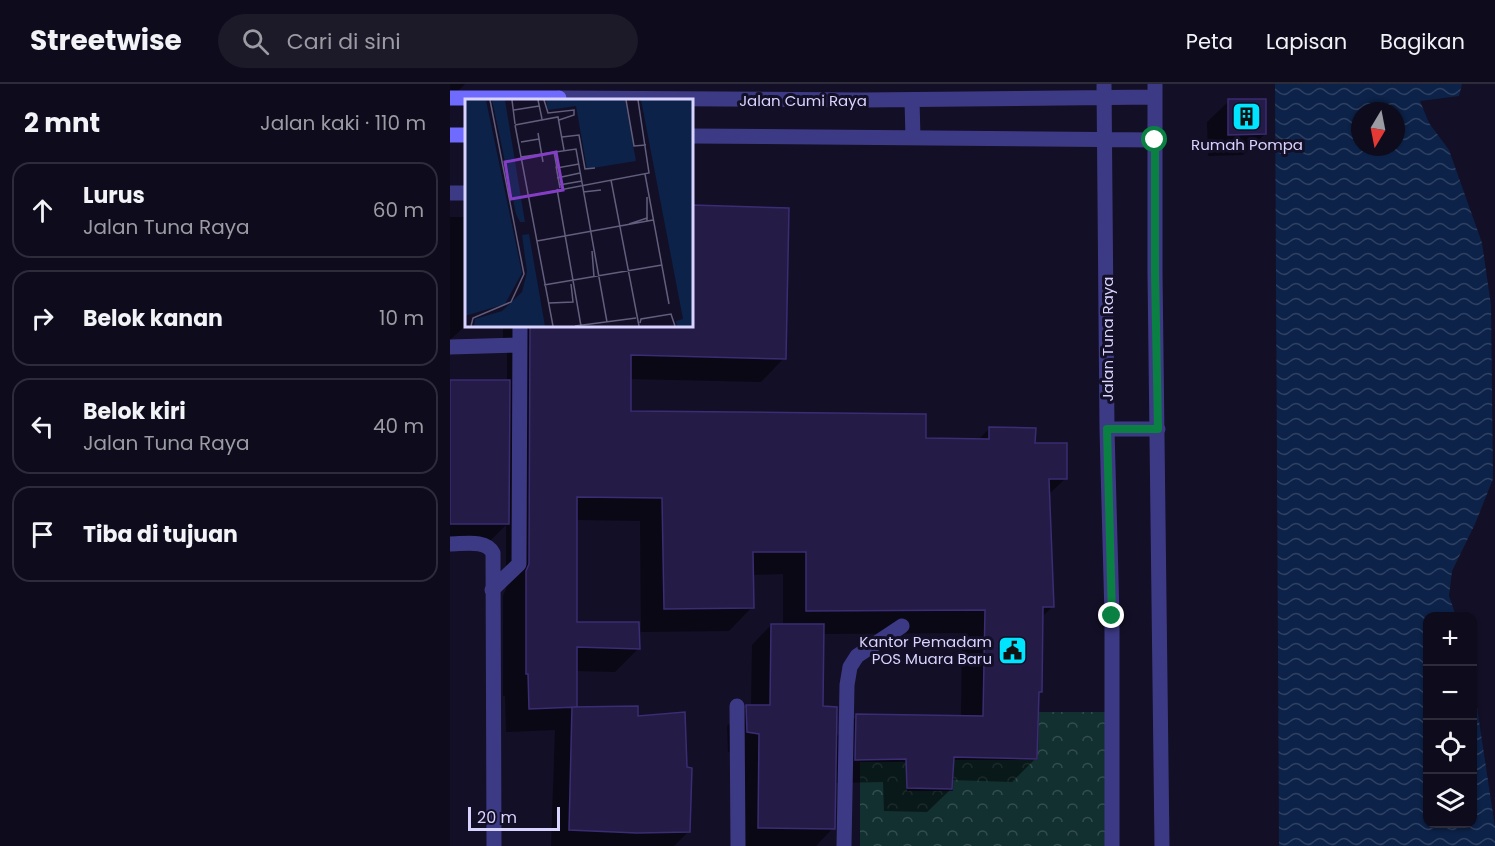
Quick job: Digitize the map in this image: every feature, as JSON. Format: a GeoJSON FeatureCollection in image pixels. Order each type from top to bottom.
{"type":"FeatureCollection","features":[{"type":"Feature","properties":{"kind":"street","name":"Jalan Cumi Raya"},"geometry":{"type":"LineString","coordinates":[[450,98],[559,94],[912,100],[1104,91],[1155,91]]}},
{"type":"Feature","properties":{"kind":"street","name":"Jalan Tuna Raya"},"geometry":{"type":"LineString","coordinates":[[1104,91],[1107,429],[1112,616],[1112,846]]}},
{"type":"Feature","properties":{"kind":"street"},"geometry":{"type":"LineString","coordinates":[[1155,91],[1162,846]]}},
{"type":"Feature","properties":{"kind":"street"},"geometry":{"type":"LineString","coordinates":[[912,100],[913,138]]}},
{"type":"Feature","properties":{"kind":"street"},"geometry":{"type":"LineString","coordinates":[[693,136],[1155,140]]}},
{"type":"Feature","properties":{"kind":"street"},"geometry":{"type":"LineString","coordinates":[[492,590],[519,564],[520,327]]}},
{"type":"Feature","properties":{"kind":"street"},"geometry":{"type":"LineString","coordinates":[[450,347],[520,345]]}},
{"type":"Feature","properties":{"kind":"street"},"geometry":{"type":"LineString","coordinates":[[1107,429],[1158,429]]}},
{"type":"Feature","properties":{"kind":"street"},"geometry":{"type":"LineString","coordinates":[[450,544],[483,544],[490,547],[493,553],[494,846]]}},
{"type":"Feature","properties":{"kind":"street"},"geometry":{"type":"LineString","coordinates":[[844,846],[847,685],[850,667],[856,656],[902,626]]}},
{"type":"Feature","properties":{"kind":"street"},"geometry":{"type":"LineString","coordinates":[[737,706],[738,846]]}},
{"type":"Feature","properties":{"kind":"green space"},"geometry":{"type":"Polygon","coordinates":[[[1039,712],[1108,712],[1107,846],[860,846],[860,762],[907,762],[907,791],[953,791],[954,760],[1038,760],[1039,712]]]}},
{"type":"Feature","properties":{"kind":"water"},"geometry":{"type":"Polygon","coordinates":[[[1275,84],[1462,84],[1459,96],[1420,101],[1429,123],[1449,150],[1482,243],[1491,305],[1493,479],[1475,524],[1452,571],[1449,596],[1455,612],[1423,612],[1423,828],[1477,828],[1477,708],[1495,827],[1495,846],[1279,846],[1275,84]]]}},
{"type":"Feature","properties":{"kind":"building","name":"Rumah Pompa"},"geometry":{"type":"Polygon","coordinates":[[[1228,99],[1266,99],[1266,134],[1228,135],[1228,99]]]}},
{"type":"Feature","properties":{"kind":"building"},"geometry":{"type":"Polygon","coordinates":[[[693,205],[789,208],[786,359],[631,355],[631,411],[926,414],[926,438],[989,439],[989,427],[1036,428],[1035,443],[1067,443],[1067,479],[1049,479],[1054,607],[1043,607],[1042,692],[1039,692],[1037,759],[954,757],[952,789],[907,788],[906,759],[855,760],[856,714],[983,716],[985,610],[806,611],[806,552],[753,552],[754,608],[664,609],[662,498],[577,497],[577,622],[639,622],[640,649],[577,647],[577,707],[529,709],[528,674],[526,674],[526,571],[529,564],[530,327],[693,327],[693,205]]]}},
{"type":"Feature","properties":{"kind":"building"},"geometry":{"type":"Polygon","coordinates":[[[450,380],[510,380],[509,524],[450,524],[450,380]]]}},
{"type":"Feature","properties":{"kind":"building"},"geometry":{"type":"Polygon","coordinates":[[[771,624],[824,624],[823,706],[837,707],[835,829],[758,828],[759,734],[747,732],[746,705],[770,705],[771,624]]]}},
{"type":"Feature","properties":{"kind":"building"},"geometry":{"type":"Polygon","coordinates":[[[638,706],[638,716],[685,712],[687,767],[692,768],[690,832],[637,833],[569,830],[572,707],[638,706]]]}},
{"type":"Feature","properties":{"kind":"place","name":"Rumah Pompa"},"geometry":{"type":"Point","coordinates":[1247,117]}},
{"type":"Feature","properties":{"kind":"place","name":"Kantor Pemadam POS Muara Baru"},"geometry":{"type":"Point","coordinates":[1013,650]}},
{"type":"Feature","properties":{"kind":"route"},"geometry":{"type":"LineString","coordinates":[[1112,616],[1107,429],[1158,429],[1155,140]]}}]}
